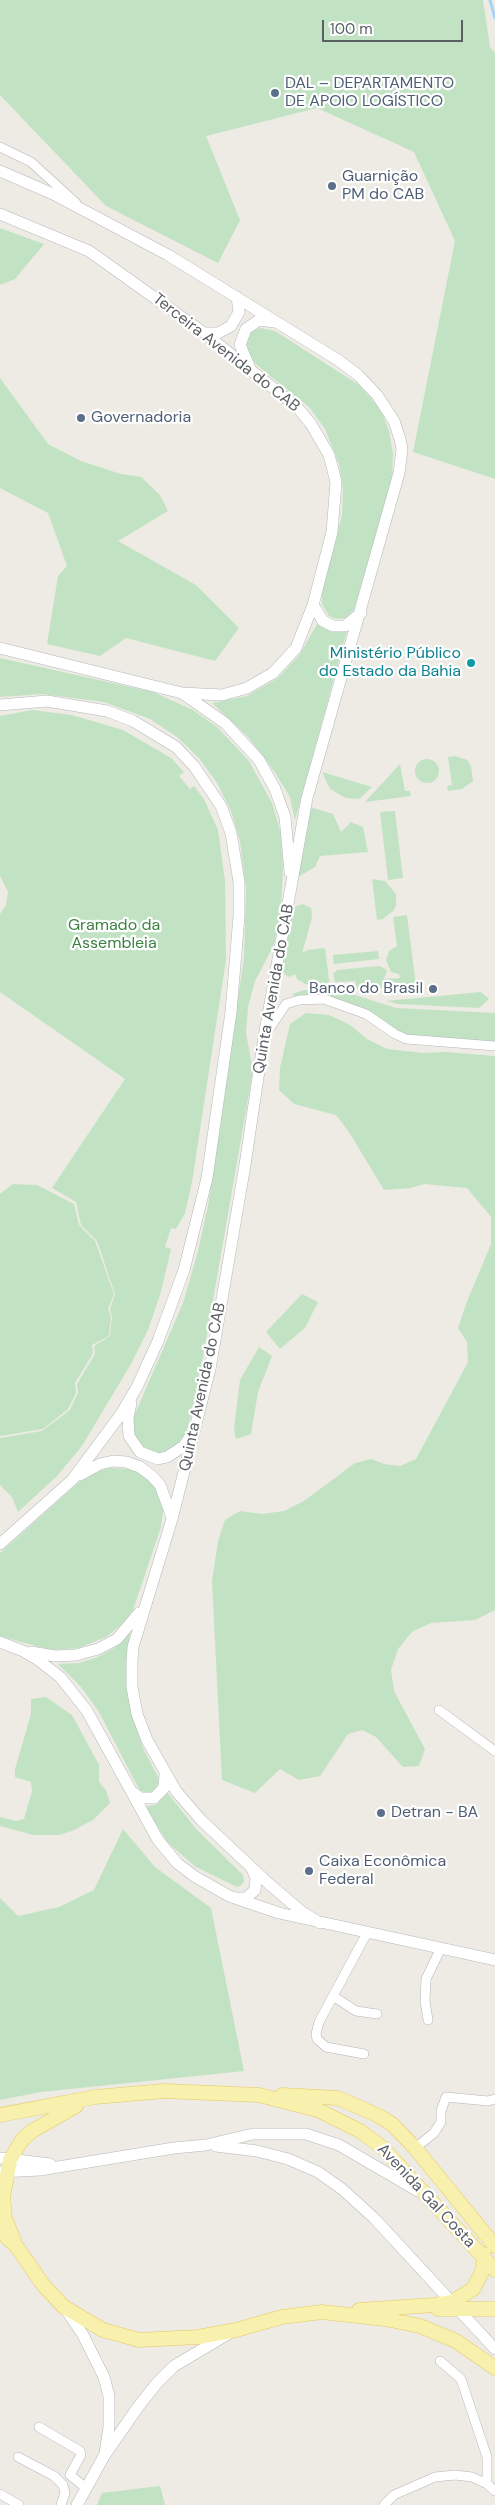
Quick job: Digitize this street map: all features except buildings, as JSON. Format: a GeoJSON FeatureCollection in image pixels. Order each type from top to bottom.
{"type":"FeatureCollection","features":[{"type":"Feature","properties":{"kind":"main road"},"geometry":{"type":"LineString","coordinates":[[0,171],[53,194],[168,255],[278,323]]}},
{"type":"Feature","properties":{"kind":"main road","name":"Terceira Avenida do CAB"},"geometry":{"type":"LineString","coordinates":[[0,214],[88,251],[204,333],[283,394],[311,424],[329,455],[336,482],[335,516],[313,605],[296,648],[274,673],[260,682],[236,692],[206,695],[182,693]]}},
{"type":"Feature","properties":{"kind":"main road"},"geometry":{"type":"LineString","coordinates":[[204,333],[218,333],[231,326],[239,312],[237,297]]}},
{"type":"Feature","properties":{"kind":"main road"},"geometry":{"type":"LineString","coordinates":[[250,368],[240,345],[246,329],[259,320],[278,323]]}},
{"type":"Feature","properties":{"kind":"main road","name":"Quinta Avenida do CAB"},"geometry":{"type":"LineString","coordinates":[[144,1605],[172,1519],[198,1423],[216,1334],[245,1165],[264,1037],[307,798],[361,613],[399,473],[402,449],[394,421],[367,384],[343,364],[278,323]]}},
{"type":"Feature","properties":{"kind":"main road"},"geometry":{"type":"LineString","coordinates":[[313,605],[323,621],[333,626],[345,626],[361,613]]}},
{"type":"Feature","properties":{"kind":"main road"},"geometry":{"type":"LineString","coordinates":[[0,648],[182,693],[225,723],[248,747],[267,774],[285,817],[290,897]]}},
{"type":"Feature","properties":{"kind":"main road"},"geometry":{"type":"LineString","coordinates":[[0,705],[47,701],[79,705],[116,714],[161,736],[176,747],[209,786],[221,806],[231,833],[238,882],[237,962],[232,1012],[207,1178],[184,1270],[158,1341],[129,1409],[128,1427],[131,1441],[140,1452],[158,1459],[176,1453],[184,1446],[198,1423]]}},
{"type":"Feature","properties":{"kind":"main road"},"geometry":{"type":"LineString","coordinates":[[72,1480],[121,1414],[137,1387]]}},
{"type":"Feature","properties":{"kind":"main road"},"geometry":{"type":"LineString","coordinates":[[0,1544],[72,1480],[88,1469],[113,1461],[140,1466],[152,1476],[166,1497],[172,1519]]}},
{"type":"Feature","properties":{"kind":"main road"},"geometry":{"type":"LineString","coordinates":[[0,1642],[23,1651],[45,1655],[67,1656],[98,1649],[127,1630],[144,1605]]}},
{"type":"Feature","properties":{"kind":"main road"},"geometry":{"type":"LineString","coordinates":[[144,1605],[133,1647],[134,1700],[141,1728],[164,1774],[186,1804],[250,1866],[302,1912],[320,1923]]}},
{"type":"Feature","properties":{"kind":"main road"},"geometry":{"type":"LineString","coordinates":[[23,1651],[60,1677],[78,1698],[158,1840],[177,1863],[229,1896],[273,1911],[440,1950],[495,1960]]}},
{"type":"Feature","properties":{"kind":"main road"},"geometry":{"type":"LineString","coordinates":[[128,1789],[140,1798],[154,1798],[164,1788],[164,1774]]}},
{"type":"Feature","properties":{"kind":"main road"},"geometry":{"type":"LineString","coordinates":[[229,1896],[241,1899],[246,1898],[255,1890],[256,1878],[250,1866]]}},
{"type":"Feature","properties":{"kind":"main road","name":"Avenida Gal Costa"},"geometry":{"type":"LineString","coordinates":[[0,2115],[95,2097],[164,2091],[259,2095],[318,2110],[360,2131],[383,2148],[495,2270]]}},
{"type":"Feature","properties":{"kind":"main road"},"geometry":{"type":"LineString","coordinates":[[259,2095],[299,2095],[338,2098],[392,2124],[415,2148],[495,2246]]}},
{"type":"Feature","properties":{"kind":"main road"},"geometry":{"type":"LineString","coordinates":[[17,2248],[5,2218],[3,2197],[4,2166],[22,2140],[32,2131],[59,2114],[95,2097]]}},
{"type":"Feature","properties":{"kind":"main road"},"geometry":{"type":"LineString","coordinates":[[4,2166],[69,2165],[174,2148],[206,2145],[253,2134],[306,2134],[323,2138],[386,2171],[432,2200]]}},
{"type":"Feature","properties":{"kind":"main road"},"geometry":{"type":"LineString","coordinates":[[206,2145],[257,2151],[288,2159],[318,2172],[342,2189],[374,2218],[495,2349]]}},
{"type":"Feature","properties":{"kind":"main road"},"geometry":{"type":"LineString","coordinates":[[0,2231],[17,2248],[44,2286],[64,2306],[83,2335],[104,2376],[109,2396],[110,2427],[104,2456]]}},
{"type":"Feature","properties":{"kind":"main road"},"geometry":{"type":"LineString","coordinates":[[456,2306],[473,2289],[483,2270],[483,2233]]}},
{"type":"Feature","properties":{"kind":"main road"},"geometry":{"type":"LineString","coordinates":[[64,2306],[103,2330],[139,2340],[198,2337],[236,2330],[282,2317],[322,2312],[420,2306],[495,2309]]}},
{"type":"Feature","properties":{"kind":"main road"},"geometry":{"type":"LineString","coordinates":[[322,2312],[385,2319],[420,2326],[456,2341],[495,2368]]}},
{"type":"Feature","properties":{"kind":"main road"},"geometry":{"type":"LineString","coordinates":[[77,2505],[104,2456],[138,2407],[174,2366],[236,2330]]}},
{"type":"Feature","properties":{"kind":"street"},"geometry":{"type":"LineString","coordinates":[[1,146],[31,162],[83,210]]}},
{"type":"Feature","properties":{"kind":"street"},"geometry":{"type":"LineString","coordinates":[[264,1037],[286,1004],[299,1000],[324,999],[366,1014],[406,1039],[495,1046]]}},
{"type":"Feature","properties":{"kind":"street"},"geometry":{"type":"LineString","coordinates":[[439,1710],[495,1751]]}},
{"type":"Feature","properties":{"kind":"street"},"geometry":{"type":"LineString","coordinates":[[364,2054],[326,2047],[317,2039],[316,2030],[367,1933]]}},
{"type":"Feature","properties":{"kind":"street"},"geometry":{"type":"LineString","coordinates":[[428,2020],[425,2001],[426,1979],[440,1950]]}},
{"type":"Feature","properties":{"kind":"street"},"geometry":{"type":"LineString","coordinates":[[333,1996],[356,2011],[377,2014]]}},
{"type":"Feature","properties":{"kind":"street"},"geometry":{"type":"LineString","coordinates":[[415,2148],[434,2133],[441,2122],[441,2111],[446,2097],[495,2100]]}},
{"type":"Feature","properties":{"kind":"street"},"geometry":{"type":"LineString","coordinates":[[440,2361],[460,2379],[487,2457],[487,2484]]}},
{"type":"Feature","properties":{"kind":"street"},"geometry":{"type":"LineString","coordinates":[[40,2427],[80,2451],[80,2455],[70,2475],[86,2488]]}},
{"type":"Feature","properties":{"kind":"street"},"geometry":{"type":"LineString","coordinates":[[18,2457],[54,2476],[63,2485],[65,2494],[60,2505]]}},
{"type":"Feature","properties":{"kind":"street"},"geometry":{"type":"LineString","coordinates":[[384,2505],[394,2495],[435,2477],[455,2475],[472,2478],[487,2484],[495,2491]]}},
{"type":"Feature","properties":{"kind":"street"},"geometry":{"type":"LineString","coordinates":[[0,2494],[19,2505]]}},
{"type":"Feature","properties":{"kind":"green space"},"geometry":{"type":"Polygon","coordinates":[[[0,0],[483,0],[490,47],[495,53],[495,479],[413,452],[455,241],[414,152],[317,108],[206,136],[240,220],[218,263],[106,206],[0,95],[0,0]]]}},
{"type":"Feature","properties":{"kind":"green space"},"geometry":{"type":"Polygon","coordinates":[[[0,228],[44,244],[15,279],[0,285],[0,228]]]}},
{"type":"Feature","properties":{"kind":"green space"},"geometry":{"type":"Polygon","coordinates":[[[260,328],[275,331],[359,385],[381,410],[389,431],[393,454],[392,478],[354,610],[345,618],[337,619],[329,616],[322,604],[322,591],[342,515],[343,489],[339,464],[325,429],[310,408],[253,362],[244,345],[248,334],[260,328]]]}},
{"type":"Feature","properties":{"kind":"green space"},"geometry":{"type":"Polygon","coordinates":[[[0,378],[48,444],[81,461],[121,474],[141,477],[160,495],[168,511],[118,541],[196,585],[239,628],[215,661],[126,638],[100,656],[47,644],[58,576],[67,566],[48,513],[0,488],[0,378]]]}},
{"type":"Feature","properties":{"kind":"green space"},"geometry":{"type":"Polygon","coordinates":[[[317,624],[330,631],[347,631],[295,820],[290,797],[274,771],[248,737],[212,703],[247,696],[278,678],[300,654],[317,624]]]}},
{"type":"Feature","properties":{"kind":"green space"},"geometry":{"type":"Polygon","coordinates":[[[0,658],[153,692],[193,710],[217,727],[249,761],[272,803],[281,834],[283,869],[281,907],[274,945],[255,981],[248,1007],[246,1033],[253,1070],[196,1398],[184,1440],[173,1451],[158,1454],[143,1448],[134,1434],[134,1416],[183,1303],[197,1255],[208,1206],[244,957],[246,890],[240,841],[231,811],[217,783],[199,758],[177,737],[150,719],[104,702],[42,694],[0,697],[0,658]]]}},
{"type":"Feature","properties":{"kind":"green space","name":"Gramado da Assembleia"},"geometry":{"type":"Polygon","coordinates":[[[32,710],[72,715],[123,730],[171,758],[184,772],[179,776],[190,789],[194,786],[204,799],[218,830],[225,881],[226,960],[192,1182],[185,1213],[176,1229],[171,1228],[165,1247],[171,1249],[160,1295],[148,1330],[131,1364],[82,1446],[57,1476],[18,1512],[12,1497],[0,1485],[0,1438],[42,1431],[70,1410],[78,1393],[77,1384],[95,1354],[94,1346],[110,1336],[112,1317],[110,1309],[115,1294],[97,1241],[81,1225],[76,1202],[52,1188],[125,1079],[0,992],[0,914],[6,905],[8,892],[0,876],[0,716],[32,710]]]}},
{"type":"Feature","properties":{"kind":"green space"},"geometry":{"type":"Polygon","coordinates":[[[455,756],[467,760],[471,766],[473,781],[462,789],[448,791],[447,786],[452,785],[448,757],[455,756]]]}},
{"type":"Feature","properties":{"kind":"green space"},"geometry":{"type":"Polygon","coordinates":[[[427,759],[436,762],[439,771],[436,780],[427,783],[418,780],[415,771],[418,762],[427,759]]]}},
{"type":"Feature","properties":{"kind":"green space"},"geometry":{"type":"Polygon","coordinates":[[[400,764],[405,791],[410,791],[411,796],[365,802],[400,764]]]}},
{"type":"Feature","properties":{"kind":"green space"},"geometry":{"type":"Polygon","coordinates":[[[322,772],[372,787],[359,799],[346,798],[330,789],[322,772]]]}},
{"type":"Feature","properties":{"kind":"green space"},"geometry":{"type":"Polygon","coordinates":[[[306,806],[333,814],[341,832],[351,822],[363,827],[368,852],[320,856],[315,867],[298,877],[306,806]]]}},
{"type":"Feature","properties":{"kind":"green space"},"geometry":{"type":"Polygon","coordinates":[[[395,811],[403,878],[388,880],[380,812],[395,811]]]}},
{"type":"Feature","properties":{"kind":"green space"},"geometry":{"type":"Polygon","coordinates":[[[372,879],[385,881],[396,894],[396,906],[383,919],[377,920],[372,879]]]}},
{"type":"Feature","properties":{"kind":"green space"},"geometry":{"type":"Polygon","coordinates":[[[303,904],[311,908],[312,918],[302,953],[308,950],[325,948],[330,987],[305,984],[297,979],[295,974],[289,977],[281,971],[288,909],[303,904]]]}},
{"type":"Feature","properties":{"kind":"green space"},"geometry":{"type":"Polygon","coordinates":[[[407,915],[416,985],[354,990],[356,981],[335,982],[333,974],[337,970],[379,966],[387,970],[384,979],[400,978],[399,974],[391,972],[386,960],[389,951],[397,946],[393,917],[407,915]]]}},
{"type":"Feature","properties":{"kind":"green space"},"geometry":{"type":"Polygon","coordinates":[[[378,951],[379,959],[334,964],[333,955],[378,951]]]}},
{"type":"Feature","properties":{"kind":"green space"},"geometry":{"type":"Polygon","coordinates":[[[304,990],[352,994],[396,1008],[495,1013],[495,1046],[419,1042],[338,1002],[299,1000],[292,994],[304,990]]]}},
{"type":"Feature","properties":{"kind":"green space"},"geometry":{"type":"Polygon","coordinates":[[[481,992],[489,999],[479,1008],[397,1004],[386,1001],[481,992]]]}},
{"type":"Feature","properties":{"kind":"green space"},"geometry":{"type":"Polygon","coordinates":[[[306,1013],[329,1015],[350,1025],[367,1039],[387,1049],[424,1053],[446,1052],[495,1056],[495,1610],[475,1620],[431,1623],[412,1632],[398,1649],[391,1670],[394,1691],[425,1749],[419,1766],[403,1767],[376,1737],[362,1730],[348,1734],[320,1776],[299,1780],[280,1769],[255,1793],[222,1780],[212,1581],[218,1541],[225,1520],[240,1511],[262,1514],[284,1511],[304,1501],[355,1463],[371,1459],[384,1464],[400,1466],[416,1459],[468,1362],[467,1342],[458,1328],[491,1244],[491,1217],[467,1188],[424,1184],[411,1188],[384,1190],[349,1132],[336,1115],[294,1104],[279,1090],[280,1068],[290,1024],[306,1013]]]}},
{"type":"Feature","properties":{"kind":"green space"},"geometry":{"type":"Polygon","coordinates":[[[13,1184],[37,1185],[74,1204],[79,1225],[95,1241],[114,1294],[108,1309],[111,1317],[109,1336],[92,1345],[93,1353],[75,1383],[76,1393],[68,1409],[43,1429],[0,1436],[0,1194],[13,1184]]]}},
{"type":"Feature","properties":{"kind":"green space"},"geometry":{"type":"Polygon","coordinates":[[[302,1294],[318,1302],[305,1328],[280,1349],[266,1332],[302,1294]]]}},
{"type":"Feature","properties":{"kind":"green space"},"geometry":{"type":"Polygon","coordinates":[[[259,1347],[272,1356],[258,1392],[251,1434],[236,1439],[234,1428],[240,1380],[259,1347]]]}},
{"type":"Feature","properties":{"kind":"green space"},"geometry":{"type":"Polygon","coordinates":[[[108,1468],[131,1469],[146,1477],[157,1489],[164,1504],[161,1527],[133,1610],[121,1625],[106,1637],[79,1648],[50,1650],[0,1636],[0,1553],[86,1476],[108,1468]]]}},
{"type":"Feature","properties":{"kind":"green space"},"geometry":{"type":"Polygon","coordinates":[[[130,1633],[127,1674],[133,1719],[143,1748],[159,1779],[156,1789],[150,1793],[140,1791],[99,1712],[81,1687],[58,1664],[79,1663],[98,1657],[116,1647],[130,1633]]]}},
{"type":"Feature","properties":{"kind":"green space"},"geometry":{"type":"Polygon","coordinates":[[[46,1697],[72,1715],[99,1765],[99,1782],[106,1790],[110,1803],[93,1820],[72,1831],[59,1835],[33,1835],[0,1826],[0,1817],[16,1821],[24,1819],[32,1791],[31,1782],[15,1777],[15,1769],[31,1714],[31,1699],[46,1697]]]}},
{"type":"Feature","properties":{"kind":"green space"},"geometry":{"type":"Polygon","coordinates":[[[167,1792],[196,1829],[243,1875],[244,1882],[240,1886],[237,1887],[196,1867],[168,1843],[145,1807],[157,1804],[167,1792]]]}},
{"type":"Feature","properties":{"kind":"green space"},"geometry":{"type":"Polygon","coordinates":[[[123,1829],[155,1867],[211,1908],[244,2071],[41,2092],[0,2100],[0,1898],[18,1916],[59,1907],[94,1890],[123,1829]]]}},
{"type":"Feature","properties":{"kind":"green space"},"geometry":{"type":"Polygon","coordinates":[[[160,2486],[165,2505],[97,2505],[102,2493],[160,2486]]]}},
{"type":"Feature","properties":{"kind":"waterway"},"geometry":{"type":"LineString","coordinates":[[490,0],[495,18]]}},
{"type":"Feature","properties":{"kind":"place","name":"DAL – DEPARTAMENTO DE APOIO LOGÍSTICO"},"geometry":{"type":"Point","coordinates":[275,93]}},
{"type":"Feature","properties":{"kind":"place","name":"Guarnição PM do CAB"},"geometry":{"type":"Point","coordinates":[332,186]}},
{"type":"Feature","properties":{"kind":"place","name":"Governadoria"},"geometry":{"type":"Point","coordinates":[81,418]}},
{"type":"Feature","properties":{"kind":"place","name":"Ministério Público do Estado da Bahia"},"geometry":{"type":"Point","coordinates":[471,663]}},
{"type":"Feature","properties":{"kind":"place","name":"Banco do Brasil"},"geometry":{"type":"Point","coordinates":[433,989]}},
{"type":"Feature","properties":{"kind":"place","name":"Detran - BA"},"geometry":{"type":"Point","coordinates":[381,1813]}},
{"type":"Feature","properties":{"kind":"place","name":"Caixa Econômica Federal"},"geometry":{"type":"Point","coordinates":[309,1871]}}]}
